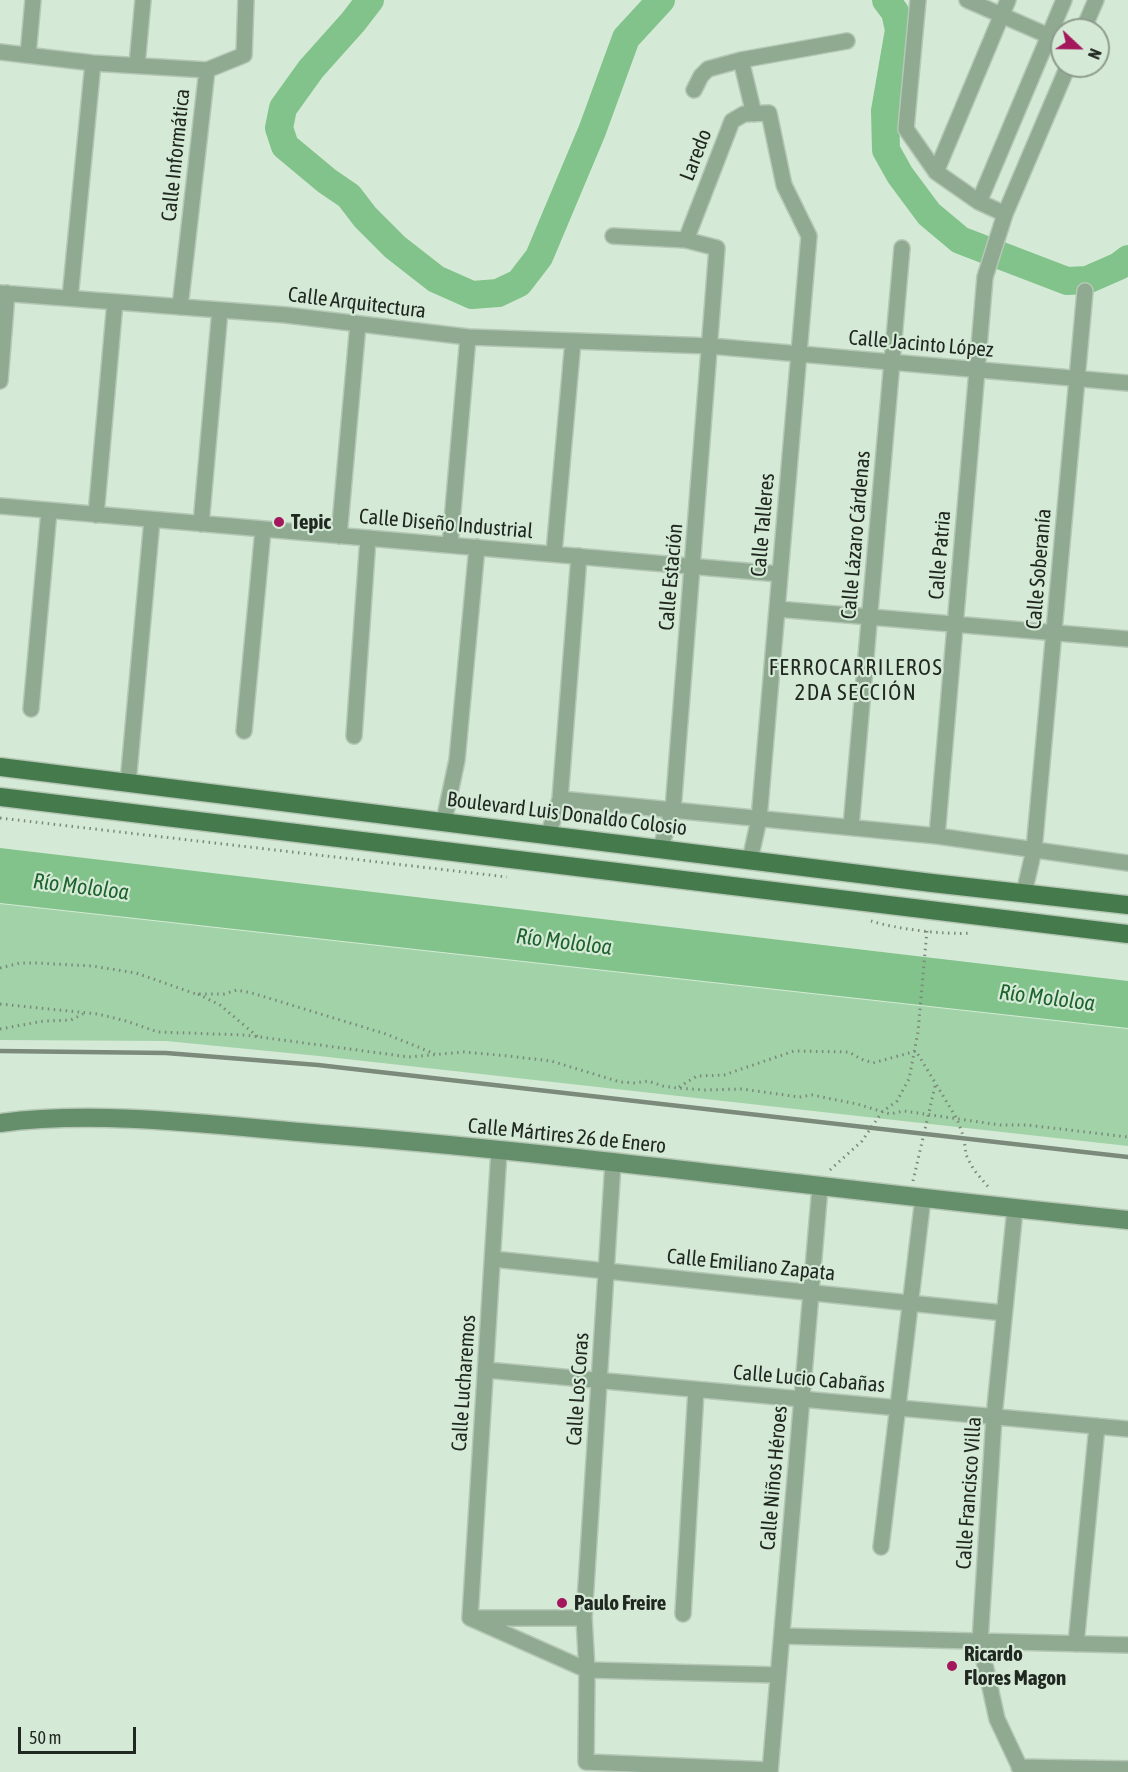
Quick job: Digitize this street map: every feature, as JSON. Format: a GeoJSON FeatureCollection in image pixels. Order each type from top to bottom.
{"type":"FeatureCollection","features":[{"type":"Feature","properties":{"kind":"main road","name":"Boulevard Luis Donaldo Colosio"},"geometry":{"type":"LineString","coordinates":[[0,767],[890,878],[1128,905]]}},
{"type":"Feature","properties":{"kind":"main road"},"geometry":{"type":"LineString","coordinates":[[0,797],[1128,934]]}},
{"type":"Feature","properties":{"kind":"main road"},"geometry":{"type":"LineString","coordinates":[[886,905],[890,878]]}},
{"type":"Feature","properties":{"kind":"street"},"geometry":{"type":"LineString","coordinates":[[28,55],[33,0]]}},
{"type":"Feature","properties":{"kind":"street"},"geometry":{"type":"LineString","coordinates":[[137,65],[143,0]]}},
{"type":"Feature","properties":{"kind":"street"},"geometry":{"type":"LineString","coordinates":[[207,70],[244,55],[246,0]]}},
{"type":"Feature","properties":{"kind":"street"},"geometry":{"type":"LineString","coordinates":[[918,0],[906,129],[936,172],[1003,218]]}},
{"type":"Feature","properties":{"kind":"street"},"geometry":{"type":"LineString","coordinates":[[967,0],[1049,36]]}},
{"type":"Feature","properties":{"kind":"street"},"geometry":{"type":"LineString","coordinates":[[936,172],[1008,0]]}},
{"type":"Feature","properties":{"kind":"street"},"geometry":{"type":"LineString","coordinates":[[979,202],[1064,0]]}},
{"type":"Feature","properties":{"kind":"street"},"geometry":{"type":"LineString","coordinates":[[1088,18],[1096,0]]}},
{"type":"Feature","properties":{"kind":"street"},"geometry":{"type":"LineString","coordinates":[[694,90],[701,76],[708,69],[741,60],[847,40]]}},
{"type":"Feature","properties":{"kind":"street","name":"Calle Informática"},"geometry":{"type":"LineString","coordinates":[[0,52],[93,63],[207,70],[180,307]]}},
{"type":"Feature","properties":{"kind":"street"},"geometry":{"type":"LineString","coordinates":[[741,60],[754,114]]}},
{"type":"Feature","properties":{"kind":"street"},"geometry":{"type":"LineString","coordinates":[[70,298],[93,63]]}},
{"type":"Feature","properties":{"kind":"street","name":"Calle Patria"},"geometry":{"type":"LineString","coordinates":[[937,836],[985,278],[1003,218],[1063,78]]}},
{"type":"Feature","properties":{"kind":"street","name":"Calle Talleres"},"geometry":{"type":"LineString","coordinates":[[750,860],[759,819],[810,236],[784,185],[769,113],[754,114]]}},
{"type":"Feature","properties":{"kind":"street","name":"Laredo"},"geometry":{"type":"LineString","coordinates":[[686,240],[732,121],[744,114],[754,114]]}},
{"type":"Feature","properties":{"kind":"street"},"geometry":{"type":"LineString","coordinates":[[613,236],[686,240],[717,248],[710,346]]}},
{"type":"Feature","properties":{"kind":"street","name":"Calle Lázaro Cárdenas"},"geometry":{"type":"LineString","coordinates":[[851,827],[902,248]]}},
{"type":"Feature","properties":{"kind":"street","name":"Calle Soberanía"},"geometry":{"type":"LineString","coordinates":[[1024,894],[1034,850],[1085,291]]}},
{"type":"Feature","properties":{"kind":"street"},"geometry":{"type":"LineString","coordinates":[[0,381],[3,293]]}},
{"type":"Feature","properties":{"kind":"street","name":"Calle Arquitectura"},"geometry":{"type":"LineString","coordinates":[[3,293],[220,310],[468,337],[710,346]]}},
{"type":"Feature","properties":{"kind":"street"},"geometry":{"type":"LineString","coordinates":[[96,515],[114,302]]}},
{"type":"Feature","properties":{"kind":"street"},"geometry":{"type":"LineString","coordinates":[[201,524],[220,310]]}},
{"type":"Feature","properties":{"kind":"street"},"geometry":{"type":"LineString","coordinates":[[339,536],[358,324]]}},
{"type":"Feature","properties":{"kind":"street"},"geometry":{"type":"LineString","coordinates":[[450,545],[468,337]]}},
{"type":"Feature","properties":{"kind":"street"},"geometry":{"type":"LineString","coordinates":[[554,554],[573,341]]}},
{"type":"Feature","properties":{"kind":"street","name":"Calle Jacinto López"},"geometry":{"type":"LineString","coordinates":[[710,346],[1128,383]]}},
{"type":"Feature","properties":{"kind":"street","name":"Calle Estación"},"geometry":{"type":"LineString","coordinates":[[660,849],[673,810],[710,346]]}},
{"type":"Feature","properties":{"kind":"street","name":"Calle Diseño Industrial"},"geometry":{"type":"LineString","coordinates":[[0,506],[780,574]]}},
{"type":"Feature","properties":{"kind":"street"},"geometry":{"type":"LineString","coordinates":[[31,709],[49,511]]}},
{"type":"Feature","properties":{"kind":"street"},"geometry":{"type":"LineString","coordinates":[[128,783],[152,520]]}},
{"type":"Feature","properties":{"kind":"street"},"geometry":{"type":"LineString","coordinates":[[244,731],[263,530]]}},
{"type":"Feature","properties":{"kind":"street"},"geometry":{"type":"LineString","coordinates":[[354,736],[369,538]]}},
{"type":"Feature","properties":{"kind":"street"},"geometry":{"type":"LineString","coordinates":[[444,821],[457,760],[477,547]]}},
{"type":"Feature","properties":{"kind":"street"},"geometry":{"type":"LineString","coordinates":[[548,835],[560,799],[579,556]]}},
{"type":"Feature","properties":{"kind":"street"},"geometry":{"type":"LineString","coordinates":[[777,609],[1128,639]]}},
{"type":"Feature","properties":{"kind":"street","name":"Boulevard Luis Donaldo Colosio"},"geometry":{"type":"LineString","coordinates":[[560,799],[937,836],[1128,863]]}},
{"type":"Feature","properties":{"kind":"street","name":"Calle Mártires 26 de Enero"},"geometry":{"type":"LineString","coordinates":[[0,1123],[31,1119],[132,1119],[414,1142],[1128,1220]]}},
{"type":"Feature","properties":{"kind":"street","name":"Calle Lucharemos"},"geometry":{"type":"LineString","coordinates":[[470,1618],[499,1151]]}},
{"type":"Feature","properties":{"kind":"street","name":"Calle Los Coras"},"geometry":{"type":"LineString","coordinates":[[585,1618],[613,1163]]}},
{"type":"Feature","properties":{"kind":"street","name":"Calle Niños Héroes"},"geometry":{"type":"LineString","coordinates":[[770,1771],[820,1187]]}},
{"type":"Feature","properties":{"kind":"street"},"geometry":{"type":"LineString","coordinates":[[881,1547],[924,1198]]}},
{"type":"Feature","properties":{"kind":"street","name":"Calle Francisco Villa"},"geometry":{"type":"LineString","coordinates":[[1015,1209],[994,1418],[980,1642],[997,1719],[1021,1769]]}},
{"type":"Feature","properties":{"kind":"street","name":"Calle Emiliano Zapata"},"geometry":{"type":"LineString","coordinates":[[493,1259],[1004,1313]]}},
{"type":"Feature","properties":{"kind":"street","name":"Calle Lucio Cabañas"},"geometry":{"type":"LineString","coordinates":[[486,1370],[1128,1429]]}},
{"type":"Feature","properties":{"kind":"street"},"geometry":{"type":"LineString","coordinates":[[683,1614],[696,1390]]}},
{"type":"Feature","properties":{"kind":"street"},"geometry":{"type":"LineString","coordinates":[[1076,1644],[1097,1426]]}},
{"type":"Feature","properties":{"kind":"street"},"geometry":{"type":"LineString","coordinates":[[470,1618],[585,1618],[586,1762],[620,1768],[770,1771]]}},
{"type":"Feature","properties":{"kind":"street"},"geometry":{"type":"LineString","coordinates":[[470,1618],[587,1670],[778,1675]]}},
{"type":"Feature","properties":{"kind":"street"},"geometry":{"type":"LineString","coordinates":[[782,1636],[1128,1646]]}},
{"type":"Feature","properties":{"kind":"street"},"geometry":{"type":"LineString","coordinates":[[1021,1769],[1128,1769]]}},
{"type":"Feature","properties":{"kind":"path"},"geometry":{"type":"LineString","coordinates":[[0,818],[510,878]]}},
{"type":"Feature","properties":{"kind":"path"},"geometry":{"type":"LineString","coordinates":[[865,919],[887,926],[958,934],[972,933]]}},
{"type":"Feature","properties":{"kind":"path"},"geometry":{"type":"LineString","coordinates":[[820,1187],[828,1172],[862,1141],[882,1112],[897,1101],[909,1078],[916,1051],[927,930]]}},
{"type":"Feature","properties":{"kind":"path"},"geometry":{"type":"LineString","coordinates":[[0,968],[20,963],[36,963],[123,970],[196,994],[220,1005],[259,1037]]}},
{"type":"Feature","properties":{"kind":"path"},"geometry":{"type":"LineString","coordinates":[[196,994],[224,994],[237,990],[252,993],[386,1034],[437,1054]]}},
{"type":"Feature","properties":{"kind":"path"},"geometry":{"type":"LineString","coordinates":[[0,1004],[84,1013],[126,1021],[158,1032],[230,1034],[409,1057],[464,1052],[551,1061],[620,1082],[648,1081],[677,1088],[742,1089],[799,1097],[812,1095],[857,1104],[890,1114],[904,1110],[957,1119],[1128,1137]]}},
{"type":"Feature","properties":{"kind":"path"},"geometry":{"type":"LineString","coordinates":[[0,1029],[71,1020],[84,1013]]}},
{"type":"Feature","properties":{"kind":"path"},"geometry":{"type":"LineString","coordinates":[[677,1088],[697,1076],[724,1075],[794,1051],[849,1052],[873,1063],[916,1051]]}},
{"type":"Feature","properties":{"kind":"path"},"geometry":{"type":"LineString","coordinates":[[916,1051],[957,1119],[964,1138],[966,1155],[974,1170],[993,1191]]}},
{"type":"Feature","properties":{"kind":"path"},"geometry":{"type":"LineString","coordinates":[[924,1198],[913,1181],[936,1084]]}},
{"type":"Feature","properties":{"kind":"shaded area"},"geometry":{"type":"Polygon","coordinates":[[[0,904],[1128,1029],[1128,1146],[166,1041],[0,1040],[0,904]]]}},
{"type":"Feature","properties":{"kind":"water","name":"Río Mololoa"},"geometry":{"type":"Polygon","coordinates":[[[0,848],[1128,981],[1128,1028],[0,903],[0,848]]]}},
{"type":"Feature","properties":{"kind":"waterway"},"geometry":{"type":"LineString","coordinates":[[370,0],[311,69],[283,108],[279,128],[285,146],[349,196],[365,217],[395,247],[436,279],[472,295],[498,293],[519,283],[539,257],[592,131],[626,38],[661,0]]}},
{"type":"Feature","properties":{"kind":"waterway"},"geometry":{"type":"LineString","coordinates":[[886,0],[895,12],[899,30],[885,111],[886,150],[900,175],[929,214],[960,240],[1067,281],[1087,280],[1119,266],[1128,259]]}},
{"type":"Feature","properties":{"kind":"railway"},"geometry":{"type":"LineString","coordinates":[[0,1051],[166,1053],[318,1065],[1128,1157]]}},
{"type":"Feature","properties":{"kind":"place","name":"Tepic"},"geometry":{"type":"Point","coordinates":[279,522]}},
{"type":"Feature","properties":{"kind":"place","name":"Paulo Freire"},"geometry":{"type":"Point","coordinates":[562,1603]}},
{"type":"Feature","properties":{"kind":"place","name":"Ricardo Flores Magon"},"geometry":{"type":"Point","coordinates":[952,1666]}},
{"type":"Feature","properties":{"kind":"district","name":"FERROCARRILEROS 2DA SECCIÓN"},"geometry":{"type":"Point","coordinates":[856,680]}}]}
